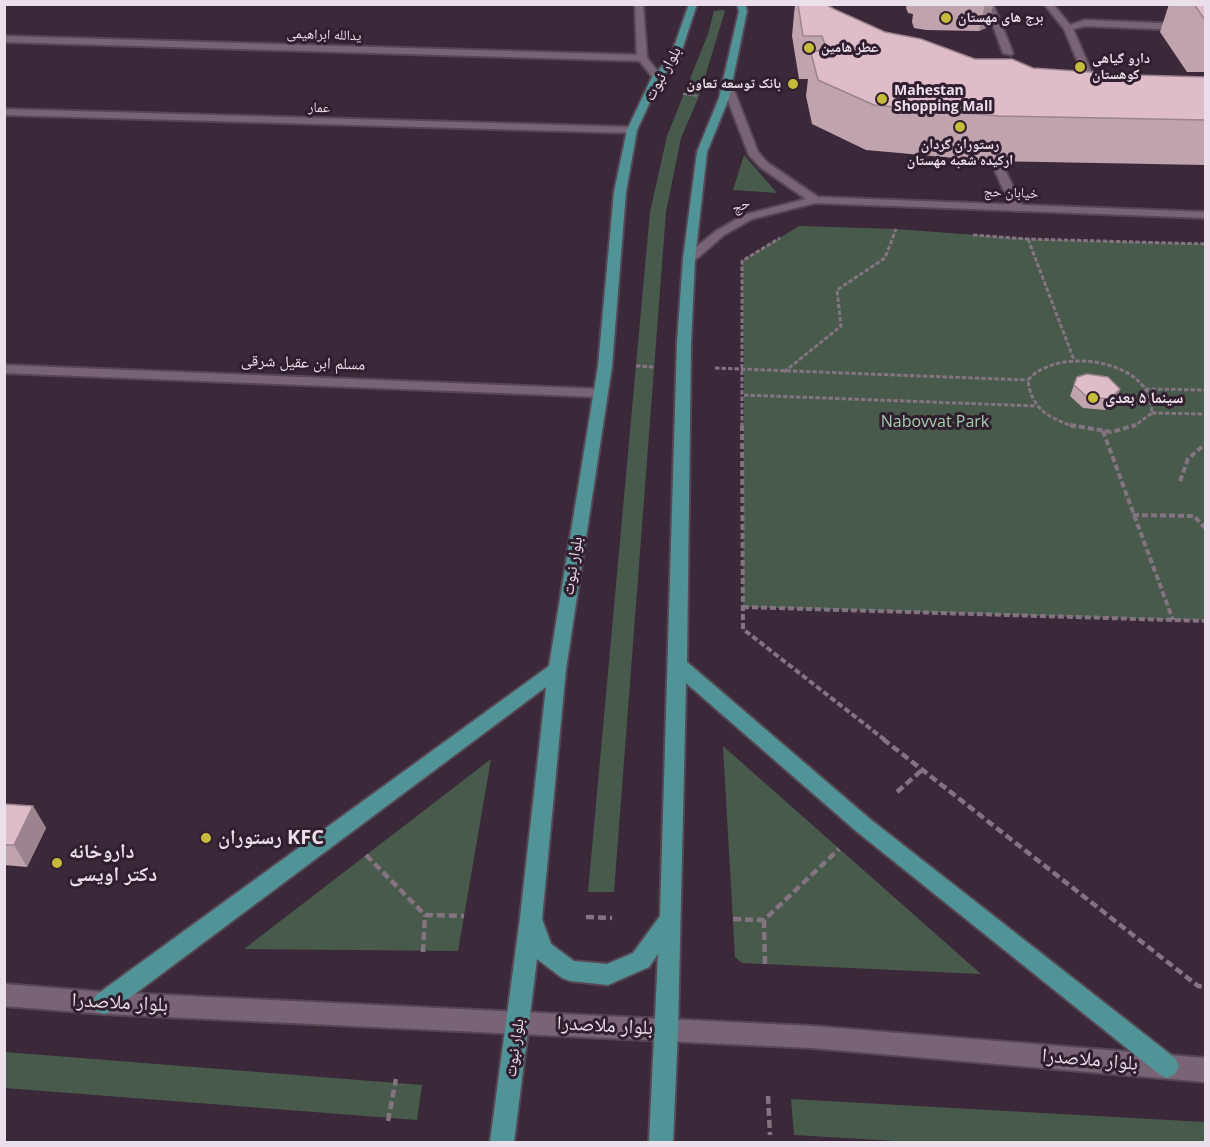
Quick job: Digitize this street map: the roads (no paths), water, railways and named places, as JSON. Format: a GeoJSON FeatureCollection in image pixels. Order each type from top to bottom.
{"type":"FeatureCollection","features":[{"type":"Feature","properties":{"kind":"main road","name":"بلوار نبوت"},"geometry":{"type":"LineString","coordinates":[[502,1143],[531,918],[557,669],[605,366],[620,192],[632,130],[657,77],[674,59],[696,6]]}},
{"type":"Feature","properties":{"kind":"main road"},"geometry":{"type":"LineString","coordinates":[[661,1143],[671,918],[684,342],[689,259],[702,152],[727,85],[739,7]]}},
{"type":"Feature","properties":{"kind":"main road"},"geometry":{"type":"LineString","coordinates":[[678,665],[863,825],[1167,1066]]}},
{"type":"Feature","properties":{"kind":"main road"},"geometry":{"type":"LineString","coordinates":[[104,1003],[557,669]]}},
{"type":"Feature","properties":{"kind":"main road"},"geometry":{"type":"LineString","coordinates":[[531,918],[542,950],[570,971],[608,975],[641,960],[671,918]]}},
{"type":"Feature","properties":{"kind":"street"},"geometry":{"type":"LineString","coordinates":[[639,4],[642,58],[657,77]]}},
{"type":"Feature","properties":{"kind":"street"},"geometry":{"type":"LineString","coordinates":[[989,4],[1008,53]]}},
{"type":"Feature","properties":{"kind":"street"},"geometry":{"type":"LineString","coordinates":[[1048,4],[1068,27],[1094,89]]}},
{"type":"Feature","properties":{"kind":"street"},"geometry":{"type":"LineString","coordinates":[[1068,27],[1085,24],[1206,28]]}},
{"type":"Feature","properties":{"kind":"street","name":"یدالله ابراهیمی"},"geometry":{"type":"LineString","coordinates":[[4,39],[642,58]]}},
{"type":"Feature","properties":{"kind":"street"},"geometry":{"type":"LineString","coordinates":[[727,85],[753,153],[764,165],[815,200]]}},
{"type":"Feature","properties":{"kind":"street"},"geometry":{"type":"LineString","coordinates":[[1082,89],[1105,90]]}},
{"type":"Feature","properties":{"kind":"street","name":"عمار"},"geometry":{"type":"LineString","coordinates":[[4,112],[632,130]]}},
{"type":"Feature","properties":{"kind":"street"},"geometry":{"type":"LineString","coordinates":[[996,162],[1017,209]]}},
{"type":"Feature","properties":{"kind":"street","name":"خیابان حج"},"geometry":{"type":"LineString","coordinates":[[815,200],[1206,215]]}},
{"type":"Feature","properties":{"kind":"street","name":"حج"},"geometry":{"type":"LineString","coordinates":[[689,259],[720,233],[748,217],[815,200]]}},
{"type":"Feature","properties":{"kind":"street","name":"مسلم ابن عقیل شرقی"},"geometry":{"type":"LineString","coordinates":[[4,369],[600,393]]}},
{"type":"Feature","properties":{"kind":"street","name":"بلوار ملاصدرا"},"geometry":{"type":"LineString","coordinates":[[4,995],[104,1003],[518,1021],[812,1037],[1206,1070]]}},
{"type":"Feature","properties":{"kind":"place","name":"برج های مهستان"},"geometry":{"type":"Point","coordinates":[946,18]}},
{"type":"Feature","properties":{"kind":"place","name":"عطر هامین"},"geometry":{"type":"Point","coordinates":[809,48]}},
{"type":"Feature","properties":{"kind":"place","name":"دارو گیاهی کوهستان"},"geometry":{"type":"Point","coordinates":[1080,67]}},
{"type":"Feature","properties":{"kind":"place","name":"بانک توسعه تعاون"},"geometry":{"type":"Point","coordinates":[793,84]}},
{"type":"Feature","properties":{"kind":"place","name":"Mahestan Shopping Mall"},"geometry":{"type":"Point","coordinates":[882,99]}},
{"type":"Feature","properties":{"kind":"place","name":"رستوران گردان ارکیده شعبه مهستان"},"geometry":{"type":"Point","coordinates":[960,127]}},
{"type":"Feature","properties":{"kind":"place","name":"سینما ۵ بعدی"},"geometry":{"type":"Point","coordinates":[1093,398]}},
{"type":"Feature","properties":{"kind":"place","name":"رستوران KFC"},"geometry":{"type":"Point","coordinates":[206,838]}},
{"type":"Feature","properties":{"kind":"place","name":"داروخانه دکتر اویسی"},"geometry":{"type":"Point","coordinates":[57,863]}},
{"type":"Feature","properties":{"kind":"park label","name":"Nabovvat Park"},"geometry":{"type":"Point","coordinates":[935,422]}}]}
